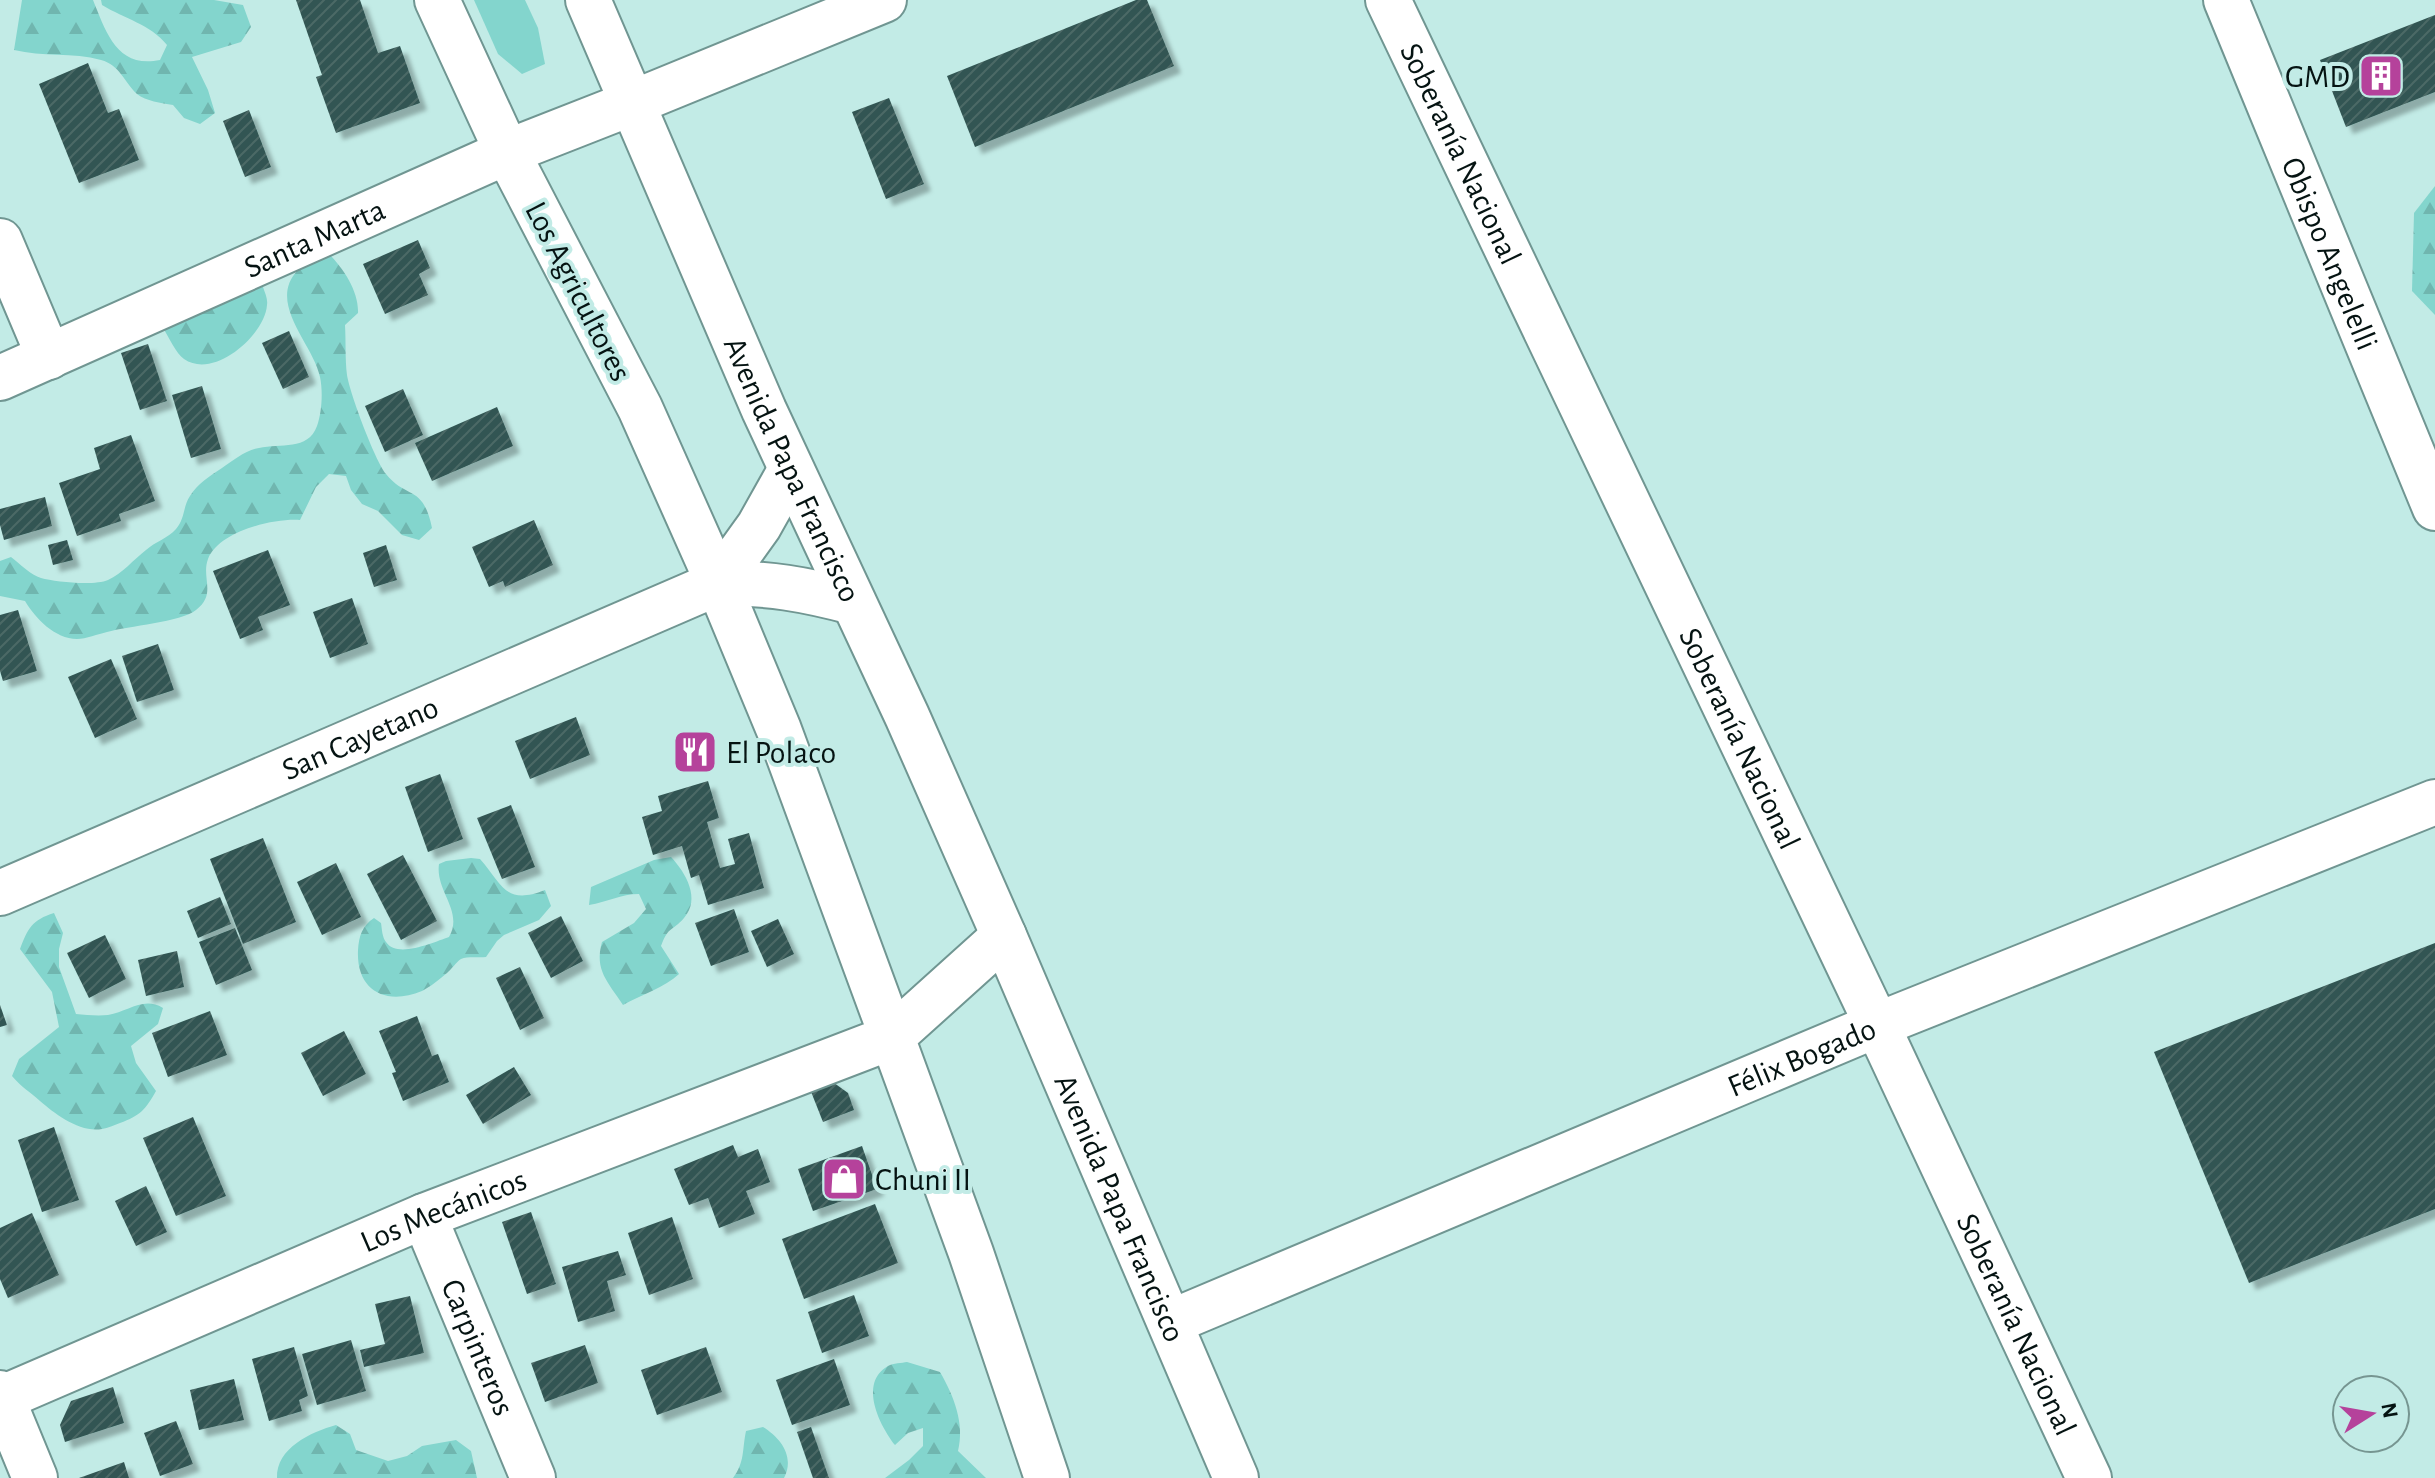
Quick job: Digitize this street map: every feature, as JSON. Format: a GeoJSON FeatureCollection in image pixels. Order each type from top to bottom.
{"type":"FeatureCollection","features":[{"type":"Feature","properties":{"kind":"street","name":"Los Agricultores"},"geometry":{"type":"LineString","coordinates":[[437,0],[507,152],[640,408],[718,583],[779,730],[892,1037]]}},
{"type":"Feature","properties":{"kind":"street","name":"Avenida Papa Francisco"},"geometry":{"type":"LineString","coordinates":[[588,0],[757,396],[907,716],[1004,936],[1236,1478]]}},
{"type":"Feature","properties":{"kind":"street","name":"Santa Marta"},"geometry":{"type":"LineString","coordinates":[[0,378],[507,152],[884,0]]}},
{"type":"Feature","properties":{"kind":"street","name":"Soberanía Nacional"},"geometry":{"type":"LineString","coordinates":[[1388,0],[1877,1025],[2089,1478]]}},
{"type":"Feature","properties":{"kind":"street","name":"Obispo Angelelli"},"geometry":{"type":"LineString","coordinates":[[2226,0],[2435,508]]}},
{"type":"Feature","properties":{"kind":"street"},"geometry":{"type":"LineString","coordinates":[[0,241],[49,357]]}},
{"type":"Feature","properties":{"kind":"street"},"geometry":{"type":"LineString","coordinates":[[718,583],[759,526],[791,469]]}},
{"type":"Feature","properties":{"kind":"street","name":"San Cayetano"},"geometry":{"type":"LineString","coordinates":[[0,893],[718,583],[762,583],[808,590],[853,602]]}},
{"type":"Feature","properties":{"kind":"street","name":"Félix Bogado"},"geometry":{"type":"LineString","coordinates":[[1171,1322],[1877,1025],[2435,802]]}},
{"type":"Feature","properties":{"kind":"street"},"geometry":{"type":"LineString","coordinates":[[1004,936],[892,1037],[971,1253],[1047,1478]]}},
{"type":"Feature","properties":{"kind":"street","name":"Los Mecánicos"},"geometry":{"type":"LineString","coordinates":[[1,1396],[424,1216],[892,1037]]}},
{"type":"Feature","properties":{"kind":"street","name":"Carpinteros"},"geometry":{"type":"LineString","coordinates":[[424,1216],[533,1478]]}},
{"type":"Feature","properties":{"kind":"street"},"geometry":{"type":"LineString","coordinates":[[1,1396],[35,1478]]}},
{"type":"Feature","properties":{"kind":"green space"},"geometry":{"type":"Polygon","coordinates":[[[22,0],[93,0],[115,45],[133,59],[145,61],[160,60],[167,45],[145,27],[102,5],[101,0],[214,0],[243,5],[251,27],[241,42],[192,57],[215,113],[200,124],[184,118],[173,105],[137,94],[107,62],[80,56],[14,50],[22,0]]]}},
{"type":"Feature","properties":{"kind":"green space"},"geometry":{"type":"Polygon","coordinates":[[[474,0],[525,0],[538,28],[545,64],[522,74],[498,54],[474,0]]]}},
{"type":"Feature","properties":{"kind":"green space"},"geometry":{"type":"Polygon","coordinates":[[[2435,186],[2435,315],[2412,291],[2414,213],[2435,186]]]}},
{"type":"Feature","properties":{"kind":"green space"},"geometry":{"type":"Polygon","coordinates":[[[329,254],[350,281],[358,305],[358,313],[345,325],[346,363],[349,384],[364,426],[386,474],[419,498],[432,528],[419,540],[402,535],[378,511],[362,504],[351,490],[346,476],[329,474],[316,487],[300,520],[276,521],[248,528],[214,549],[206,566],[206,598],[189,614],[77,639],[61,635],[46,626],[25,601],[0,596],[0,561],[11,557],[41,578],[74,583],[108,580],[176,529],[190,496],[208,477],[249,451],[300,443],[313,434],[321,408],[320,377],[295,324],[287,297],[289,284],[297,271],[329,254]]]}},
{"type":"Feature","properties":{"kind":"green space"},"geometry":{"type":"Polygon","coordinates":[[[248,279],[263,287],[267,303],[264,317],[248,341],[223,359],[209,364],[196,364],[181,357],[163,328],[248,279]]]}},
{"type":"Feature","properties":{"kind":"green space"},"geometry":{"type":"Polygon","coordinates":[[[671,857],[686,878],[691,895],[689,911],[669,932],[661,946],[679,974],[623,1005],[601,968],[602,942],[634,923],[646,909],[639,894],[589,905],[591,887],[654,860],[671,857]]]}},
{"type":"Feature","properties":{"kind":"green space"},"geometry":{"type":"Polygon","coordinates":[[[480,859],[500,884],[513,894],[545,890],[551,906],[539,920],[504,935],[486,957],[461,959],[422,991],[397,997],[376,992],[362,976],[359,964],[358,945],[364,928],[374,918],[381,923],[386,942],[398,949],[416,948],[449,937],[453,918],[441,883],[439,864],[480,859]]]}},
{"type":"Feature","properties":{"kind":"green space"},"geometry":{"type":"Polygon","coordinates":[[[54,913],[63,933],[59,967],[76,1014],[108,1015],[149,1004],[163,1008],[158,1024],[131,1046],[136,1063],[156,1091],[138,1115],[104,1129],[85,1128],[68,1121],[12,1076],[19,1059],[59,1027],[52,992],[20,949],[32,926],[54,913]]]}},
{"type":"Feature","properties":{"kind":"green space"},"geometry":{"type":"Polygon","coordinates":[[[907,1362],[940,1372],[957,1410],[960,1431],[958,1451],[986,1478],[885,1478],[923,1446],[923,1428],[908,1433],[895,1445],[883,1427],[875,1405],[874,1383],[879,1373],[890,1365],[907,1362]]]}},
{"type":"Feature","properties":{"kind":"green space"},"geometry":{"type":"Polygon","coordinates":[[[336,1425],[350,1434],[356,1450],[388,1461],[407,1456],[422,1446],[456,1440],[471,1451],[477,1478],[277,1478],[278,1467],[289,1450],[306,1437],[336,1425]]]}},
{"type":"Feature","properties":{"kind":"green space"},"geometry":{"type":"Polygon","coordinates":[[[763,1427],[780,1442],[787,1456],[784,1478],[733,1478],[741,1461],[746,1431],[763,1427]]]}},
{"type":"Feature","properties":{"kind":"building"},"geometry":{"type":"Polygon","coordinates":[[[296,0],[360,0],[378,53],[400,46],[420,103],[336,133],[316,77],[322,75],[296,0]]]}},
{"type":"Feature","properties":{"kind":"building"},"geometry":{"type":"Polygon","coordinates":[[[1136,0],[1147,0],[1174,66],[975,147],[947,76],[1136,0]]]}},
{"type":"Feature","properties":{"kind":"building","name":"GMD"},"geometry":{"type":"Polygon","coordinates":[[[2435,15],[2435,92],[2346,127],[2320,60],[2435,15]]]}},
{"type":"Feature","properties":{"kind":"building"},"geometry":{"type":"Polygon","coordinates":[[[88,63],[108,113],[119,109],[139,160],[79,183],[39,84],[88,63]]]}},
{"type":"Feature","properties":{"kind":"building"},"geometry":{"type":"Polygon","coordinates":[[[889,98],[924,184],[886,199],[852,112],[889,98]]]}},
{"type":"Feature","properties":{"kind":"building"},"geometry":{"type":"Polygon","coordinates":[[[249,110],[271,167],[245,177],[223,121],[249,110]]]}},
{"type":"Feature","properties":{"kind":"building"},"geometry":{"type":"Polygon","coordinates":[[[418,240],[430,268],[419,274],[428,295],[385,314],[363,264],[418,240]]]}},
{"type":"Feature","properties":{"kind":"building"},"geometry":{"type":"Polygon","coordinates":[[[289,331],[309,377],[283,389],[262,343],[289,331]]]}},
{"type":"Feature","properties":{"kind":"building"},"geometry":{"type":"Polygon","coordinates":[[[148,344],[167,401],[140,410],[121,353],[148,344]]]}},
{"type":"Feature","properties":{"kind":"building"},"geometry":{"type":"Polygon","coordinates":[[[202,386],[221,449],[191,458],[172,395],[202,386]]]}},
{"type":"Feature","properties":{"kind":"building"},"geometry":{"type":"Polygon","coordinates":[[[403,389],[423,435],[385,452],[365,406],[403,389]]]}},
{"type":"Feature","properties":{"kind":"building"},"geometry":{"type":"Polygon","coordinates":[[[497,407],[513,446],[432,481],[415,443],[497,407]]]}},
{"type":"Feature","properties":{"kind":"building"},"geometry":{"type":"Polygon","coordinates":[[[131,435],[155,501],[119,514],[121,521],[77,536],[59,483],[100,469],[94,448],[131,435]]]}},
{"type":"Feature","properties":{"kind":"building"},"geometry":{"type":"Polygon","coordinates":[[[45,497],[52,526],[4,540],[0,509],[45,497]]]}},
{"type":"Feature","properties":{"kind":"building"},"geometry":{"type":"Polygon","coordinates":[[[534,520],[553,565],[505,587],[503,581],[489,587],[472,547],[534,520]]]}},
{"type":"Feature","properties":{"kind":"building"},"geometry":{"type":"Polygon","coordinates":[[[67,540],[73,560],[53,565],[48,545],[67,540]]]}},
{"type":"Feature","properties":{"kind":"building"},"geometry":{"type":"Polygon","coordinates":[[[386,545],[397,580],[374,587],[363,553],[386,545]]]}},
{"type":"Feature","properties":{"kind":"building"},"geometry":{"type":"Polygon","coordinates":[[[268,550],[290,605],[258,617],[263,630],[240,639],[213,571],[268,550]]]}},
{"type":"Feature","properties":{"kind":"building"},"geometry":{"type":"Polygon","coordinates":[[[352,598],[368,644],[330,658],[313,612],[352,598]]]}},
{"type":"Feature","properties":{"kind":"building"},"geometry":{"type":"Polygon","coordinates":[[[18,610],[37,671],[3,681],[0,671],[0,615],[18,610]]]}},
{"type":"Feature","properties":{"kind":"building"},"geometry":{"type":"Polygon","coordinates":[[[158,644],[174,690],[137,702],[122,656],[158,644]]]}},
{"type":"Feature","properties":{"kind":"building"},"geometry":{"type":"Polygon","coordinates":[[[111,659],[137,719],[95,738],[68,677],[111,659]]]}},
{"type":"Feature","properties":{"kind":"building"},"geometry":{"type":"Polygon","coordinates":[[[576,717],[590,755],[530,779],[515,741],[576,717]]]}},
{"type":"Feature","properties":{"kind":"building"},"geometry":{"type":"Polygon","coordinates":[[[440,774],[463,839],[428,852],[405,787],[440,774]]]}},
{"type":"Feature","properties":{"kind":"building"},"geometry":{"type":"Polygon","coordinates":[[[708,781],[719,818],[707,822],[720,868],[735,864],[728,839],[749,833],[764,888],[708,905],[699,875],[691,878],[682,846],[653,855],[642,817],[662,811],[658,796],[708,781]]]}},
{"type":"Feature","properties":{"kind":"building"},"geometry":{"type":"Polygon","coordinates":[[[511,805],[535,867],[502,879],[477,818],[511,805]]]}},
{"type":"Feature","properties":{"kind":"building"},"geometry":{"type":"Polygon","coordinates":[[[263,838],[296,922],[243,944],[210,859],[263,838]]]}},
{"type":"Feature","properties":{"kind":"building"},"geometry":{"type":"Polygon","coordinates":[[[403,855],[437,921],[401,940],[367,874],[403,855]]]}},
{"type":"Feature","properties":{"kind":"building"},"geometry":{"type":"Polygon","coordinates":[[[336,863],[361,917],[322,935],[297,882],[336,863]]]}},
{"type":"Feature","properties":{"kind":"building"},"geometry":{"type":"Polygon","coordinates":[[[220,897],[231,924],[198,938],[187,911],[220,897]]]}},
{"type":"Feature","properties":{"kind":"building"},"geometry":{"type":"Polygon","coordinates":[[[734,909],[749,952],[711,966],[695,923],[734,909]]]}},
{"type":"Feature","properties":{"kind":"building"},"geometry":{"type":"Polygon","coordinates":[[[561,916],[583,961],[551,978],[528,933],[561,916]]]}},
{"type":"Feature","properties":{"kind":"building"},"geometry":{"type":"Polygon","coordinates":[[[778,919],[794,954],[767,967],[751,931],[778,919]]]}},
{"type":"Feature","properties":{"kind":"building"},"geometry":{"type":"Polygon","coordinates":[[[235,928],[252,970],[216,985],[199,942],[235,928]]]}},
{"type":"Feature","properties":{"kind":"building"},"geometry":{"type":"Polygon","coordinates":[[[105,935],[126,979],[89,998],[67,953],[105,935]]]}},
{"type":"Feature","properties":{"kind":"building"},"geometry":{"type":"Polygon","coordinates":[[[2435,943],[2435,1209],[2249,1283],[2154,1052],[2435,943]]]}},
{"type":"Feature","properties":{"kind":"building"},"geometry":{"type":"Polygon","coordinates":[[[177,951],[184,987],[146,996],[138,960],[177,951]]]}},
{"type":"Feature","properties":{"kind":"building"},"geometry":{"type":"Polygon","coordinates":[[[520,967],[544,1018],[520,1030],[496,978],[520,967]]]}},
{"type":"Feature","properties":{"kind":"building"},"geometry":{"type":"Polygon","coordinates":[[[0,1005],[7,1025],[0,1027],[0,1005]]]}},
{"type":"Feature","properties":{"kind":"building"},"geometry":{"type":"Polygon","coordinates":[[[210,1011],[227,1055],[168,1077],[152,1033],[210,1011]]]}},
{"type":"Feature","properties":{"kind":"building"},"geometry":{"type":"Polygon","coordinates":[[[417,1016],[432,1056],[438,1054],[449,1082],[403,1101],[392,1073],[396,1072],[379,1031],[417,1016]]]}},
{"type":"Feature","properties":{"kind":"building"},"geometry":{"type":"Polygon","coordinates":[[[344,1031],[366,1074],[323,1096],[301,1053],[344,1031]]]}},
{"type":"Feature","properties":{"kind":"building"},"geometry":{"type":"Polygon","coordinates":[[[514,1067],[531,1095],[483,1124],[466,1095],[514,1067]]]}},
{"type":"Feature","properties":{"kind":"building"},"geometry":{"type":"Polygon","coordinates":[[[830,1080],[848,1093],[854,1110],[823,1122],[808,1084],[830,1080]]]}},
{"type":"Feature","properties":{"kind":"building"},"geometry":{"type":"Polygon","coordinates":[[[193,1117],[226,1196],[176,1216],[143,1138],[193,1117]]]}},
{"type":"Feature","properties":{"kind":"building"},"geometry":{"type":"Polygon","coordinates":[[[54,1127],[79,1200],[42,1212],[18,1140],[54,1127]]]}},
{"type":"Feature","properties":{"kind":"building"},"geometry":{"type":"Polygon","coordinates":[[[733,1145],[738,1157],[758,1149],[770,1182],[746,1191],[755,1214],[719,1228],[708,1198],[689,1205],[674,1169],[733,1145]]]}},
{"type":"Feature","properties":{"kind":"building"},"geometry":{"type":"Polygon","coordinates":[[[862,1146],[877,1189],[813,1211],[798,1169],[862,1146]]]}},
{"type":"Feature","properties":{"kind":"building"},"geometry":{"type":"Polygon","coordinates":[[[146,1186],[167,1232],[136,1246],[115,1201],[146,1186]]]}},
{"type":"Feature","properties":{"kind":"building"},"geometry":{"type":"Polygon","coordinates":[[[875,1204],[898,1263],[804,1299],[782,1239],[875,1204]]]}},
{"type":"Feature","properties":{"kind":"building"},"geometry":{"type":"Polygon","coordinates":[[[531,1212],[556,1284],[527,1294],[502,1222],[531,1212]]]}},
{"type":"Feature","properties":{"kind":"building"},"geometry":{"type":"Polygon","coordinates":[[[32,1213],[59,1275],[8,1298],[0,1279],[0,1228],[32,1213]]]}},
{"type":"Feature","properties":{"kind":"building"},"geometry":{"type":"Polygon","coordinates":[[[672,1217],[693,1279],[649,1295],[628,1233],[672,1217]]]}},
{"type":"Feature","properties":{"kind":"building"},"geometry":{"type":"Polygon","coordinates":[[[618,1251],[626,1275],[607,1281],[615,1311],[578,1322],[562,1267],[618,1251]]]}},
{"type":"Feature","properties":{"kind":"building"},"geometry":{"type":"Polygon","coordinates":[[[854,1295],[869,1336],[822,1353],[808,1312],[854,1295]]]}},
{"type":"Feature","properties":{"kind":"building"},"geometry":{"type":"Polygon","coordinates":[[[410,1296],[424,1353],[364,1367],[360,1350],[385,1344],[375,1304],[410,1296]]]}},
{"type":"Feature","properties":{"kind":"building"},"geometry":{"type":"Polygon","coordinates":[[[351,1340],[366,1391],[317,1405],[302,1354],[351,1340]]]}},
{"type":"Feature","properties":{"kind":"building"},"geometry":{"type":"Polygon","coordinates":[[[585,1345],[598,1383],[545,1402],[531,1363],[585,1345]]]}},
{"type":"Feature","properties":{"kind":"building"},"geometry":{"type":"Polygon","coordinates":[[[294,1347],[308,1396],[299,1400],[302,1411],[269,1421],[252,1359],[294,1347]]]}},
{"type":"Feature","properties":{"kind":"building"},"geometry":{"type":"Polygon","coordinates":[[[706,1347],[722,1392],[657,1415],[641,1370],[706,1347]]]}},
{"type":"Feature","properties":{"kind":"building"},"geometry":{"type":"Polygon","coordinates":[[[834,1359],[850,1405],[792,1425],[776,1380],[834,1359]]]}},
{"type":"Feature","properties":{"kind":"building"},"geometry":{"type":"Polygon","coordinates":[[[234,1379],[244,1420],[199,1430],[190,1390],[234,1379]]]}},
{"type":"Feature","properties":{"kind":"building"},"geometry":{"type":"Polygon","coordinates":[[[113,1387],[124,1423],[65,1442],[60,1425],[71,1401],[113,1387]]]}},
{"type":"Feature","properties":{"kind":"building"},"geometry":{"type":"Polygon","coordinates":[[[176,1421],[193,1464],[160,1476],[144,1433],[176,1421]]]}},
{"type":"Feature","properties":{"kind":"building"},"geometry":{"type":"Polygon","coordinates":[[[811,1427],[829,1478],[813,1478],[797,1432],[811,1427]]]}},
{"type":"Feature","properties":{"kind":"building"},"geometry":{"type":"Polygon","coordinates":[[[124,1462],[129,1478],[79,1478],[124,1462]]]}},
{"type":"Feature","properties":{"kind":"place","name":"GMD"},"geometry":{"type":"Point","coordinates":[2381,76]}},
{"type":"Feature","properties":{"kind":"place","name":"El Polaco"},"geometry":{"type":"Point","coordinates":[695,752]}},
{"type":"Feature","properties":{"kind":"place","name":"Chuni II"},"geometry":{"type":"Point","coordinates":[844,1179]}}]}
